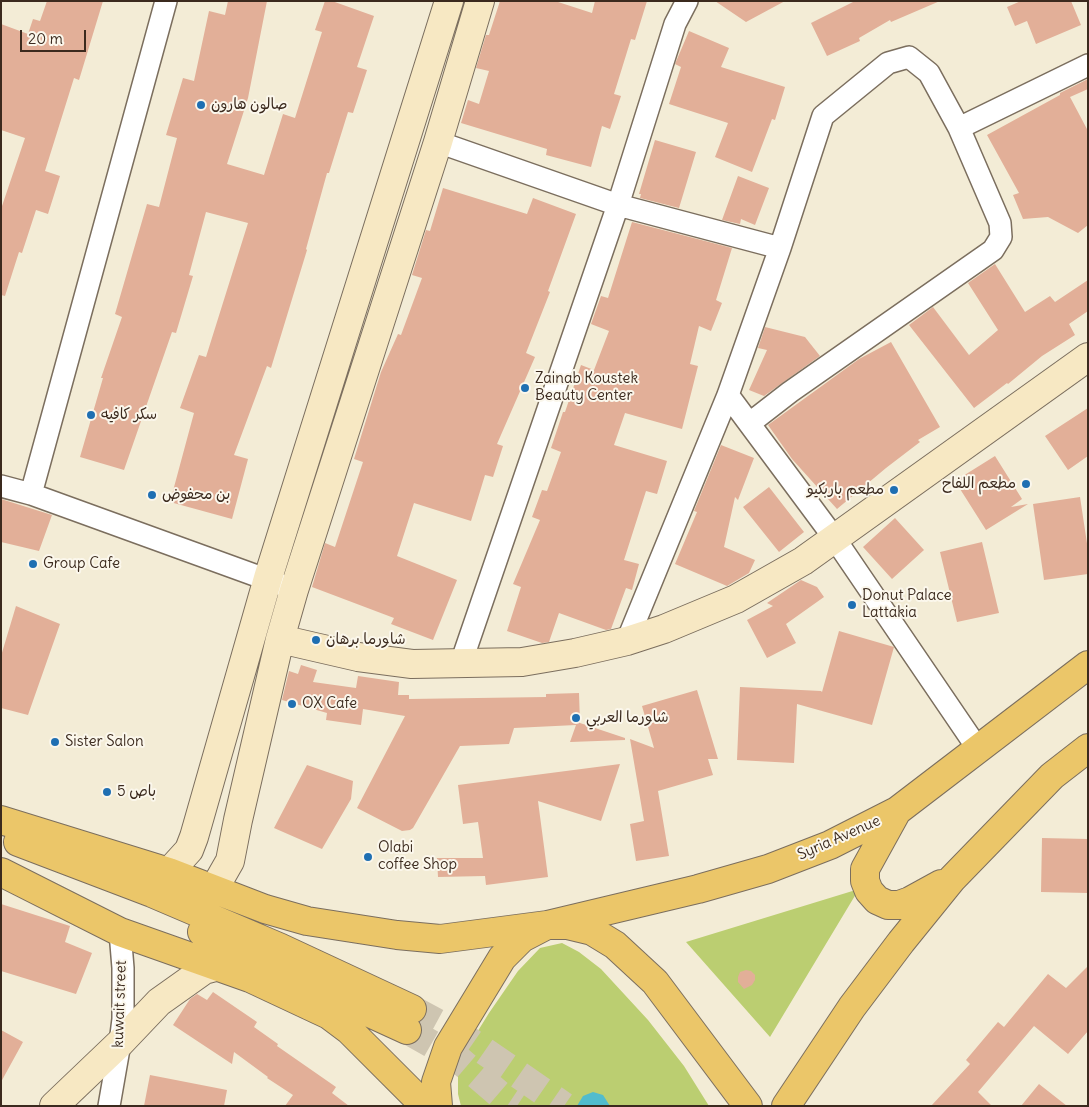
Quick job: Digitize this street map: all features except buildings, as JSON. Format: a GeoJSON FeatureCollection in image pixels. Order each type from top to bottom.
{"type":"FeatureCollection","features":[{"type":"Feature","properties":{"kind":"main road","name":"Syria Avenue"},"geometry":{"type":"LineString","coordinates":[[547,925],[698,889],[768,869],[830,844],[897,811],[1088,665]]}},
{"type":"Feature","properties":{"kind":"main road"},"geometry":{"type":"LineString","coordinates":[[786,1106],[852,1007],[952,879],[1052,776],[1088,748]]}},
{"type":"Feature","properties":{"kind":"main road"},"geometry":{"type":"LineString","coordinates":[[897,811],[865,869],[865,880],[869,891],[877,900],[888,905],[899,905],[952,879]]}},
{"type":"Feature","properties":{"kind":"main road"},"geometry":{"type":"LineString","coordinates":[[1,820],[169,872],[264,909],[307,921],[397,935],[440,939],[547,925],[567,926],[592,931],[615,944],[655,982],[748,1106]]}},
{"type":"Feature","properties":{"kind":"main road"},"geometry":{"type":"LineString","coordinates":[[1,835],[74,865],[152,893],[281,948],[410,1020],[278,971],[181,922],[96,890],[1,858]]}},
{"type":"Feature","properties":{"kind":"main road"},"geometry":{"type":"LineString","coordinates":[[1,872],[120,932],[250,978],[329,1015],[349,1030],[425,1106]]}},
{"type":"Feature","properties":{"kind":"main road"},"geometry":{"type":"LineString","coordinates":[[438,1106],[436,1082],[448,1047],[502,958],[522,938],[547,925]]}},
{"type":"Feature","properties":{"kind":"main road"},"geometry":{"type":"LineString","coordinates":[[800,1106],[814,1063]]}},
{"type":"Feature","properties":{"kind":"street"},"geometry":{"type":"LineString","coordinates":[[31,494],[166,1]]}},
{"type":"Feature","properties":{"kind":"street"},"geometry":{"type":"LineString","coordinates":[[169,872],[189,850],[194,837],[268,578],[449,1]]}},
{"type":"Feature","properties":{"kind":"street"},"geometry":{"type":"LineString","coordinates":[[214,889],[230,861],[280,639],[294,590],[438,142],[480,1]]}},
{"type":"Feature","properties":{"kind":"street"},"geometry":{"type":"LineString","coordinates":[[461,663],[618,205],[675,24],[687,1]]}},
{"type":"Feature","properties":{"kind":"street"},"geometry":{"type":"LineString","coordinates":[[627,641],[728,395],[780,248],[823,116],[888,62],[909,57],[929,73],[959,128],[1000,222],[1001,237],[993,250],[790,392],[750,423]]}},
{"type":"Feature","properties":{"kind":"street"},"geometry":{"type":"LineString","coordinates":[[959,128],[1088,65]]}},
{"type":"Feature","properties":{"kind":"street"},"geometry":{"type":"LineString","coordinates":[[438,142],[618,205],[780,248]]}},
{"type":"Feature","properties":{"kind":"street"},"geometry":{"type":"LineString","coordinates":[[280,639],[358,657],[412,664],[522,662],[575,653],[627,641],[682,622],[736,599],[795,566],[1088,357]]}},
{"type":"Feature","properties":{"kind":"street"},"geometry":{"type":"LineString","coordinates":[[728,395],[835,539],[978,749]]}},
{"type":"Feature","properties":{"kind":"street"},"geometry":{"type":"LineString","coordinates":[[1,486],[31,494],[268,578],[294,590]]}},
{"type":"Feature","properties":{"kind":"street","name":"kuwait street"},"geometry":{"type":"LineString","coordinates":[[109,1106],[123,1019],[123,968],[120,932]]}},
{"type":"Feature","properties":{"kind":"street"},"geometry":{"type":"LineString","coordinates":[[54,1106],[120,1043],[159,1002],[204,970],[219,966]]}},
{"type":"Feature","properties":{"kind":"green space"},"geometry":{"type":"Polygon","coordinates":[[[859,889],[770,1037],[686,942],[859,889]]]}},
{"type":"Feature","properties":{"kind":"green space"},"geometry":{"type":"Polygon","coordinates":[[[562,943],[579,952],[601,969],[648,1020],[684,1066],[709,1106],[461,1106],[458,1094],[458,1074],[463,1055],[489,1013],[518,971],[540,948],[562,943]]]}},
{"type":"Feature","properties":{"kind":"water"},"geometry":{"type":"Polygon","coordinates":[[[593,1092],[603,1095],[610,1106],[577,1106],[583,1096],[593,1092]]]}},
{"type":"Feature","properties":{"kind":"tunnel"},"geometry":{"type":"LineString","coordinates":[[412,1009],[464,1037],[564,1106]]}},
{"type":"Feature","properties":{"kind":"tunnel"},"geometry":{"type":"LineString","coordinates":[[407,1030],[458,1059],[499,1094],[517,1106]]}},
{"type":"Feature","properties":{"kind":"place","name":"صالون هارون"},"geometry":{"type":"Point","coordinates":[201,105]}},
{"type":"Feature","properties":{"kind":"place","name":"Zainab Koustek Beauty Center"},"geometry":{"type":"Point","coordinates":[525,388]}},
{"type":"Feature","properties":{"kind":"place","name":"سكر كافيه"},"geometry":{"type":"Point","coordinates":[91,415]}},
{"type":"Feature","properties":{"kind":"place","name":"مطعم اللفاح"},"geometry":{"type":"Point","coordinates":[1026,484]}},
{"type":"Feature","properties":{"kind":"place","name":"مطعم باربكيو"},"geometry":{"type":"Point","coordinates":[894,490]}},
{"type":"Feature","properties":{"kind":"place","name":"بن محفوض"},"geometry":{"type":"Point","coordinates":[152,495]}},
{"type":"Feature","properties":{"kind":"place","name":"Group Cafe"},"geometry":{"type":"Point","coordinates":[33,564]}},
{"type":"Feature","properties":{"kind":"place","name":"Donut Palace Lattakia"},"geometry":{"type":"Point","coordinates":[852,605]}},
{"type":"Feature","properties":{"kind":"place","name":"شاورما برهان"},"geometry":{"type":"Point","coordinates":[316,640]}},
{"type":"Feature","properties":{"kind":"place","name":"OX Cafe"},"geometry":{"type":"Point","coordinates":[292,704]}},
{"type":"Feature","properties":{"kind":"place","name":"شاورما العربي"},"geometry":{"type":"Point","coordinates":[576,718]}},
{"type":"Feature","properties":{"kind":"place","name":"Sister Salon"},"geometry":{"type":"Point","coordinates":[55,742]}},
{"type":"Feature","properties":{"kind":"place","name":"باص 5"},"geometry":{"type":"Point","coordinates":[107,792]}},
{"type":"Feature","properties":{"kind":"place","name":"Olabi coffee Shop"},"geometry":{"type":"Point","coordinates":[368,857]}}]}
